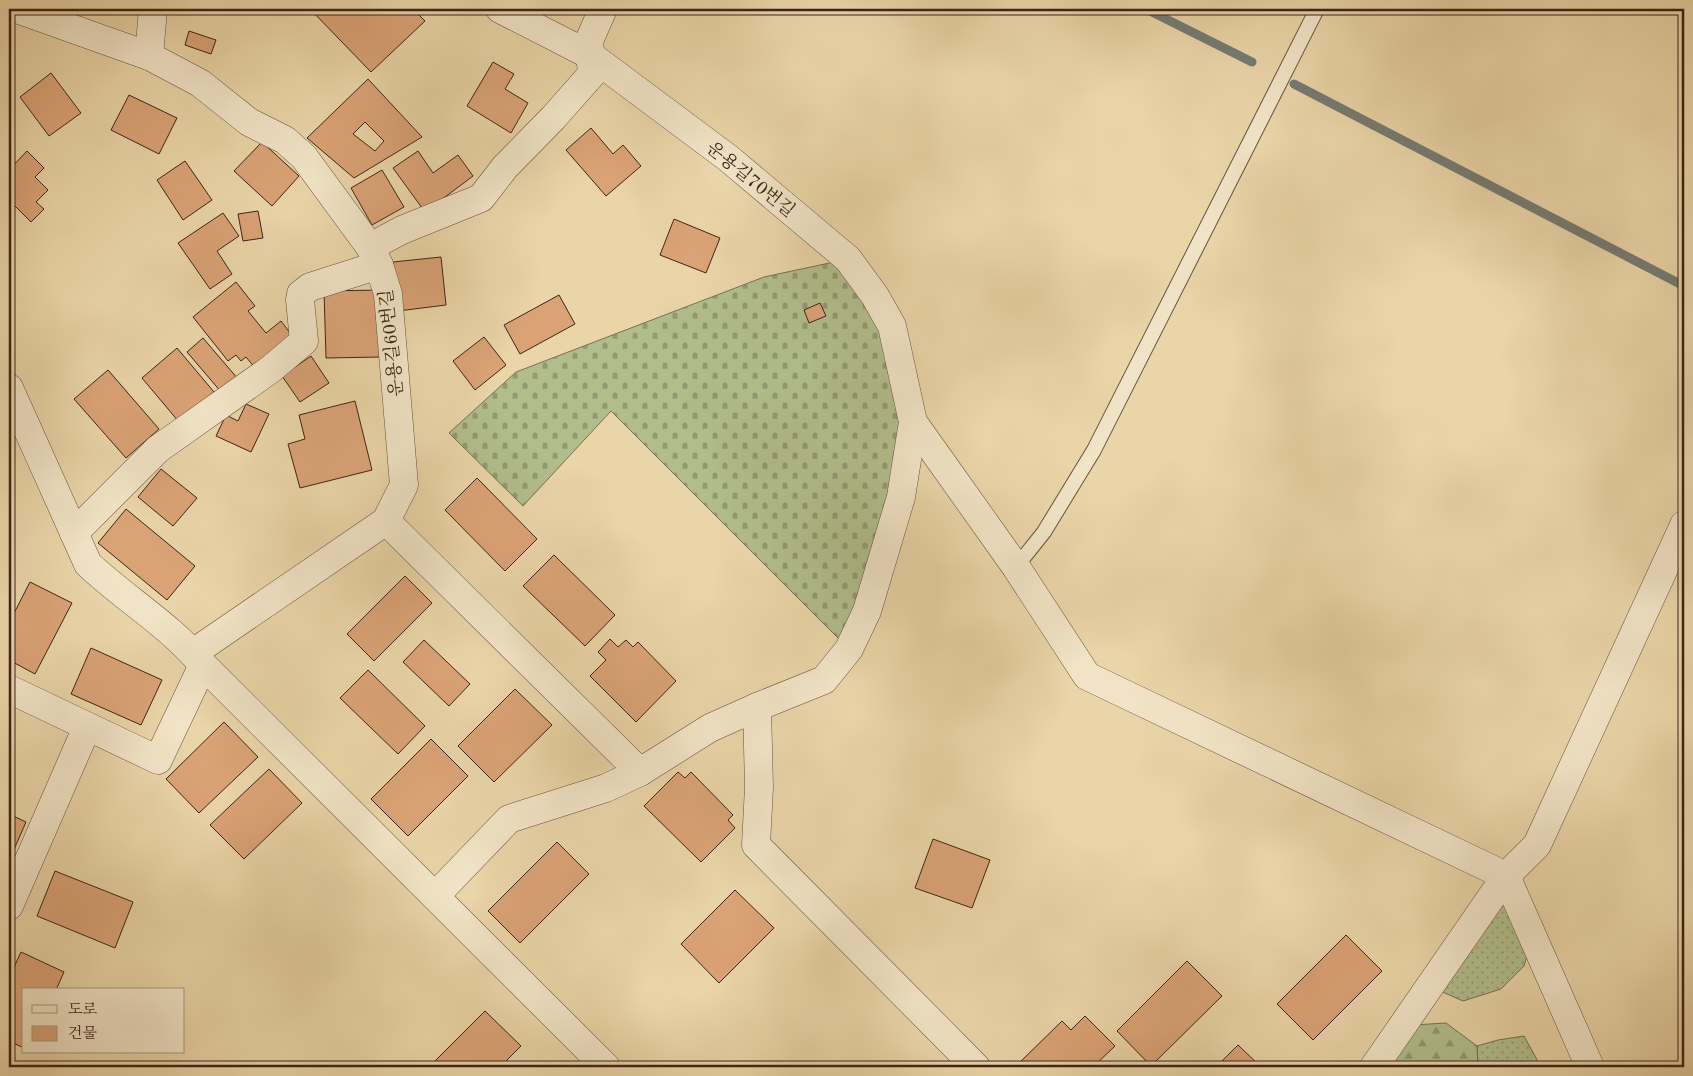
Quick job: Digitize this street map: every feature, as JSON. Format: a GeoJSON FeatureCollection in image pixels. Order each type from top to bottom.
{"type":"FeatureCollection","features":[{"type":"Feature","properties":{"kind":"street","name":"운용길60번길"},"geometry":{"type":"LineString","coordinates":[[17,9],[148,56],[200,83],[249,122],[285,140],[304,157],[374,256],[388,294],[404,485],[386,521],[198,659]]}},
{"type":"Feature","properties":{"kind":"street"},"geometry":{"type":"LineString","coordinates":[[148,56],[153,9]]}},
{"type":"Feature","properties":{"kind":"street","name":"운용길70번길"},"geometry":{"type":"LineString","coordinates":[[500,9],[590,55],[728,158],[848,259],[875,296],[892,326],[913,422]]}},
{"type":"Feature","properties":{"kind":"street"},"geometry":{"type":"LineString","coordinates":[[74,533],[158,449],[271,369],[304,342],[301,294],[310,287],[374,256],[402,230],[481,198],[505,166],[553,118],[592,74],[589,41],[603,9]]}},
{"type":"Feature","properties":{"kind":"street"},"geometry":{"type":"LineString","coordinates":[[9,388],[88,564],[168,630],[198,659],[606,1067]]}},
{"type":"Feature","properties":{"kind":"street"},"geometry":{"type":"LineString","coordinates":[[913,422],[1016,568],[1087,676],[1506,876],[1590,1067]]}},
{"type":"Feature","properties":{"kind":"street"},"geometry":{"type":"LineString","coordinates":[[435,896],[509,819],[606,788],[640,772],[710,728],[824,680],[849,649],[867,611],[901,497],[913,422]]}},
{"type":"Feature","properties":{"kind":"street"},"geometry":{"type":"LineString","coordinates":[[386,521],[640,772]]}},
{"type":"Feature","properties":{"kind":"street"},"geometry":{"type":"LineString","coordinates":[[1374,1067],[1506,876],[1537,845],[1684,525]]}},
{"type":"Feature","properties":{"kind":"street"},"geometry":{"type":"LineString","coordinates":[[9,689],[158,760],[198,659]]}},
{"type":"Feature","properties":{"kind":"street"},"geometry":{"type":"LineString","coordinates":[[758,707],[756,846],[976,1067]]}},
{"type":"Feature","properties":{"kind":"street"},"geometry":{"type":"LineString","coordinates":[[9,906],[88,727]]}},
{"type":"Feature","properties":{"kind":"lane"},"geometry":{"type":"LineString","coordinates":[[1016,568],[1044,532],[1094,450],[1317,9]]}},
{"type":"Feature","properties":{"kind":"green space"},"geometry":{"type":"Polygon","coordinates":[[[848,259],[875,296],[913,422],[849,649],[611,411],[523,506],[449,433],[516,372],[764,277],[848,259]]]}},
{"type":"Feature","properties":{"kind":"green space"},"geometry":{"type":"Polygon","coordinates":[[[1499,897],[1509,903],[1529,949],[1524,966],[1501,989],[1463,1001],[1438,990],[1499,897]]]}},
{"type":"Feature","properties":{"kind":"green space"},"geometry":{"type":"Polygon","coordinates":[[[1446,1023],[1477,1046],[1478,1067],[1384,1067],[1413,1025],[1446,1023]]]}},
{"type":"Feature","properties":{"kind":"green space"},"geometry":{"type":"Polygon","coordinates":[[[1524,1036],[1541,1067],[1478,1067],[1477,1046],[1524,1036]]]}},
{"type":"Feature","properties":{"kind":"building"},"geometry":{"type":"Polygon","coordinates":[[[310,9],[413,9],[425,21],[371,72],[310,9]]]}},
{"type":"Feature","properties":{"kind":"building"},"geometry":{"type":"Polygon","coordinates":[[[189,31],[216,40],[211,54],[185,45],[189,31]]]}},
{"type":"Feature","properties":{"kind":"building"},"geometry":{"type":"Polygon","coordinates":[[[493,62],[514,74],[505,89],[528,103],[511,133],[467,106],[493,62]]]}},
{"type":"Feature","properties":{"kind":"building"},"geometry":{"type":"Polygon","coordinates":[[[51,73],[81,113],[49,136],[20,97],[51,73]]]}},
{"type":"Feature","properties":{"kind":"building"},"geometry":{"type":"Polygon","coordinates":[[[368,79],[422,137],[354,178],[307,138],[368,79]],[[365,122],[353,134],[375,151],[384,141],[365,122]]]}},
{"type":"Feature","properties":{"kind":"building"},"geometry":{"type":"Polygon","coordinates":[[[129,95],[177,118],[159,154],[111,130],[129,95]]]}},
{"type":"Feature","properties":{"kind":"building"},"geometry":{"type":"Polygon","coordinates":[[[591,128],[613,154],[623,145],[641,166],[606,196],[566,150],[591,128]]]}},
{"type":"Feature","properties":{"kind":"building"},"geometry":{"type":"Polygon","coordinates":[[[262,142],[299,176],[272,206],[234,171],[262,142]]]}},
{"type":"Feature","properties":{"kind":"building"},"geometry":{"type":"Polygon","coordinates":[[[27,151],[44,168],[35,177],[48,190],[36,202],[44,209],[31,222],[9,200],[9,170],[27,151]]]}},
{"type":"Feature","properties":{"kind":"building"},"geometry":{"type":"Polygon","coordinates":[[[418,151],[433,173],[458,155],[473,176],[425,212],[393,168],[418,151]]]}},
{"type":"Feature","properties":{"kind":"building"},"geometry":{"type":"Polygon","coordinates":[[[185,161],[212,200],[183,220],[157,180],[185,161]]]}},
{"type":"Feature","properties":{"kind":"building"},"geometry":{"type":"Polygon","coordinates":[[[382,170],[404,207],[372,225],[351,188],[382,170]]]}},
{"type":"Feature","properties":{"kind":"building"},"geometry":{"type":"Polygon","coordinates":[[[258,211],[263,238],[243,241],[238,214],[258,211]]]}},
{"type":"Feature","properties":{"kind":"building"},"geometry":{"type":"Polygon","coordinates":[[[223,213],[239,236],[217,251],[232,274],[210,289],[178,243],[223,213]]]}},
{"type":"Feature","properties":{"kind":"building"},"geometry":{"type":"Polygon","coordinates":[[[674,219],[720,238],[706,273],[660,255],[674,219]]]}},
{"type":"Feature","properties":{"kind":"building"},"geometry":{"type":"Polygon","coordinates":[[[441,257],[446,305],[398,311],[393,262],[441,257]]]}},
{"type":"Feature","properties":{"kind":"building"},"geometry":{"type":"Polygon","coordinates":[[[236,282],[255,306],[248,311],[266,333],[281,321],[294,338],[255,368],[246,357],[241,361],[236,355],[228,361],[193,317],[236,282]]]}},
{"type":"Feature","properties":{"kind":"building"},"geometry":{"type":"Polygon","coordinates":[[[380,290],[381,357],[326,358],[324,291],[380,290]]]}},
{"type":"Feature","properties":{"kind":"building"},"geometry":{"type":"Polygon","coordinates":[[[559,295],[575,324],[520,354],[504,325],[559,295]]]}},
{"type":"Feature","properties":{"kind":"building"},"geometry":{"type":"Polygon","coordinates":[[[820,303],[826,316],[809,323],[804,310],[820,303]]]}},
{"type":"Feature","properties":{"kind":"building"},"geometry":{"type":"Polygon","coordinates":[[[484,337],[506,365],[475,390],[453,361],[484,337]]]}},
{"type":"Feature","properties":{"kind":"building"},"geometry":{"type":"Polygon","coordinates":[[[203,338],[238,379],[222,393],[187,352],[203,338]]]}},
{"type":"Feature","properties":{"kind":"building"},"geometry":{"type":"Polygon","coordinates":[[[177,348],[214,392],[179,422],[142,378],[177,348]]]}},
{"type":"Feature","properties":{"kind":"building"},"geometry":{"type":"Polygon","coordinates":[[[311,356],[329,383],[300,402],[282,376],[311,356]]]}},
{"type":"Feature","properties":{"kind":"building"},"geometry":{"type":"Polygon","coordinates":[[[108,370],[159,429],[126,458],[74,399],[108,370]]]}},
{"type":"Feature","properties":{"kind":"building"},"geometry":{"type":"Polygon","coordinates":[[[355,401],[372,470],[300,488],[288,444],[305,439],[299,415],[355,401]]]}},
{"type":"Feature","properties":{"kind":"building"},"geometry":{"type":"Polygon","coordinates":[[[246,404],[269,414],[251,452],[216,436],[226,415],[238,421],[246,404]]]}},
{"type":"Feature","properties":{"kind":"building"},"geometry":{"type":"Polygon","coordinates":[[[161,469],[197,498],[173,526],[138,497],[161,469]]]}},
{"type":"Feature","properties":{"kind":"building"},"geometry":{"type":"Polygon","coordinates":[[[477,478],[537,539],[505,571],[445,510],[477,478]]]}},
{"type":"Feature","properties":{"kind":"building"},"geometry":{"type":"Polygon","coordinates":[[[126,509],[195,566],[167,600],[98,543],[126,509]]]}},
{"type":"Feature","properties":{"kind":"building"},"geometry":{"type":"Polygon","coordinates":[[[554,555],[615,615],[585,646],[523,586],[554,555]]]}},
{"type":"Feature","properties":{"kind":"building"},"geometry":{"type":"Polygon","coordinates":[[[405,576],[432,603],[374,661],[347,634],[405,576]]]}},
{"type":"Feature","properties":{"kind":"building"},"geometry":{"type":"Polygon","coordinates":[[[30,582],[72,603],[35,674],[9,660],[9,623],[30,582]]]}},
{"type":"Feature","properties":{"kind":"building"},"geometry":{"type":"Polygon","coordinates":[[[610,639],[618,647],[626,640],[633,647],[638,642],[676,681],[636,722],[590,676],[606,660],[598,652],[610,639]]]}},
{"type":"Feature","properties":{"kind":"building"},"geometry":{"type":"Polygon","coordinates":[[[424,640],[470,684],[449,706],[403,662],[424,640]]]}},
{"type":"Feature","properties":{"kind":"building"},"geometry":{"type":"Polygon","coordinates":[[[91,648],[162,680],[141,725],[71,694],[91,648]]]}},
{"type":"Feature","properties":{"kind":"building"},"geometry":{"type":"Polygon","coordinates":[[[368,670],[425,726],[398,754],[340,698],[368,670]]]}},
{"type":"Feature","properties":{"kind":"building"},"geometry":{"type":"Polygon","coordinates":[[[515,689],[552,725],[494,782],[458,746],[515,689]]]}},
{"type":"Feature","properties":{"kind":"building"},"geometry":{"type":"Polygon","coordinates":[[[224,722],[258,757],[199,813],[166,779],[224,722]]]}},
{"type":"Feature","properties":{"kind":"building"},"geometry":{"type":"Polygon","coordinates":[[[431,739],[468,776],[408,836],[371,799],[431,739]]]}},
{"type":"Feature","properties":{"kind":"building"},"geometry":{"type":"Polygon","coordinates":[[[269,769],[302,803],[244,859],[210,825],[269,769]]]}},
{"type":"Feature","properties":{"kind":"building"},"geometry":{"type":"Polygon","coordinates":[[[678,772],[685,778],[691,772],[733,815],[728,820],[735,828],[701,862],[644,806],[678,772]]]}},
{"type":"Feature","properties":{"kind":"building"},"geometry":{"type":"Polygon","coordinates":[[[9,814],[26,822],[9,861],[9,814]]]}},
{"type":"Feature","properties":{"kind":"building"},"geometry":{"type":"Polygon","coordinates":[[[933,839],[990,860],[972,908],[915,888],[933,839]]]}},
{"type":"Feature","properties":{"kind":"building"},"geometry":{"type":"Polygon","coordinates":[[[557,842],[589,874],[520,943],[488,911],[557,842]]]}},
{"type":"Feature","properties":{"kind":"building"},"geometry":{"type":"Polygon","coordinates":[[[55,871],[133,902],[115,948],[37,916],[55,871]]]}},
{"type":"Feature","properties":{"kind":"building"},"geometry":{"type":"Polygon","coordinates":[[[735,890],[774,928],[719,983],[681,944],[735,890]]]}},
{"type":"Feature","properties":{"kind":"building"},"geometry":{"type":"Polygon","coordinates":[[[1346,935],[1382,971],[1313,1040],[1277,1004],[1346,935]]]}},
{"type":"Feature","properties":{"kind":"building"},"geometry":{"type":"Polygon","coordinates":[[[21,952],[64,972],[57,988],[22,988],[22,1047],[9,1041],[9,978],[21,952]]]}},
{"type":"Feature","properties":{"kind":"building"},"geometry":{"type":"Polygon","coordinates":[[[1187,961],[1222,996],[1151,1066],[1117,1031],[1187,961]]]}},
{"type":"Feature","properties":{"kind":"building"},"geometry":{"type":"Polygon","coordinates":[[[485,1011],[521,1046],[500,1067],[429,1067],[485,1011]]]}},
{"type":"Feature","properties":{"kind":"building"},"geometry":{"type":"Polygon","coordinates":[[[1085,1016],[1115,1046],[1093,1067],[1015,1067],[1062,1021],[1071,1030],[1085,1016]]]}},
{"type":"Feature","properties":{"kind":"building"},"geometry":{"type":"Polygon","coordinates":[[[1238,1045],[1261,1067],[1216,1067],[1238,1045]]]}},
{"type":"Feature","properties":{"kind":"waterway"},"geometry":{"type":"LineString","coordinates":[[1146,9],[1252,62]]}},
{"type":"Feature","properties":{"kind":"waterway"},"geometry":{"type":"LineString","coordinates":[[1294,84],[1684,286]]}}]}
